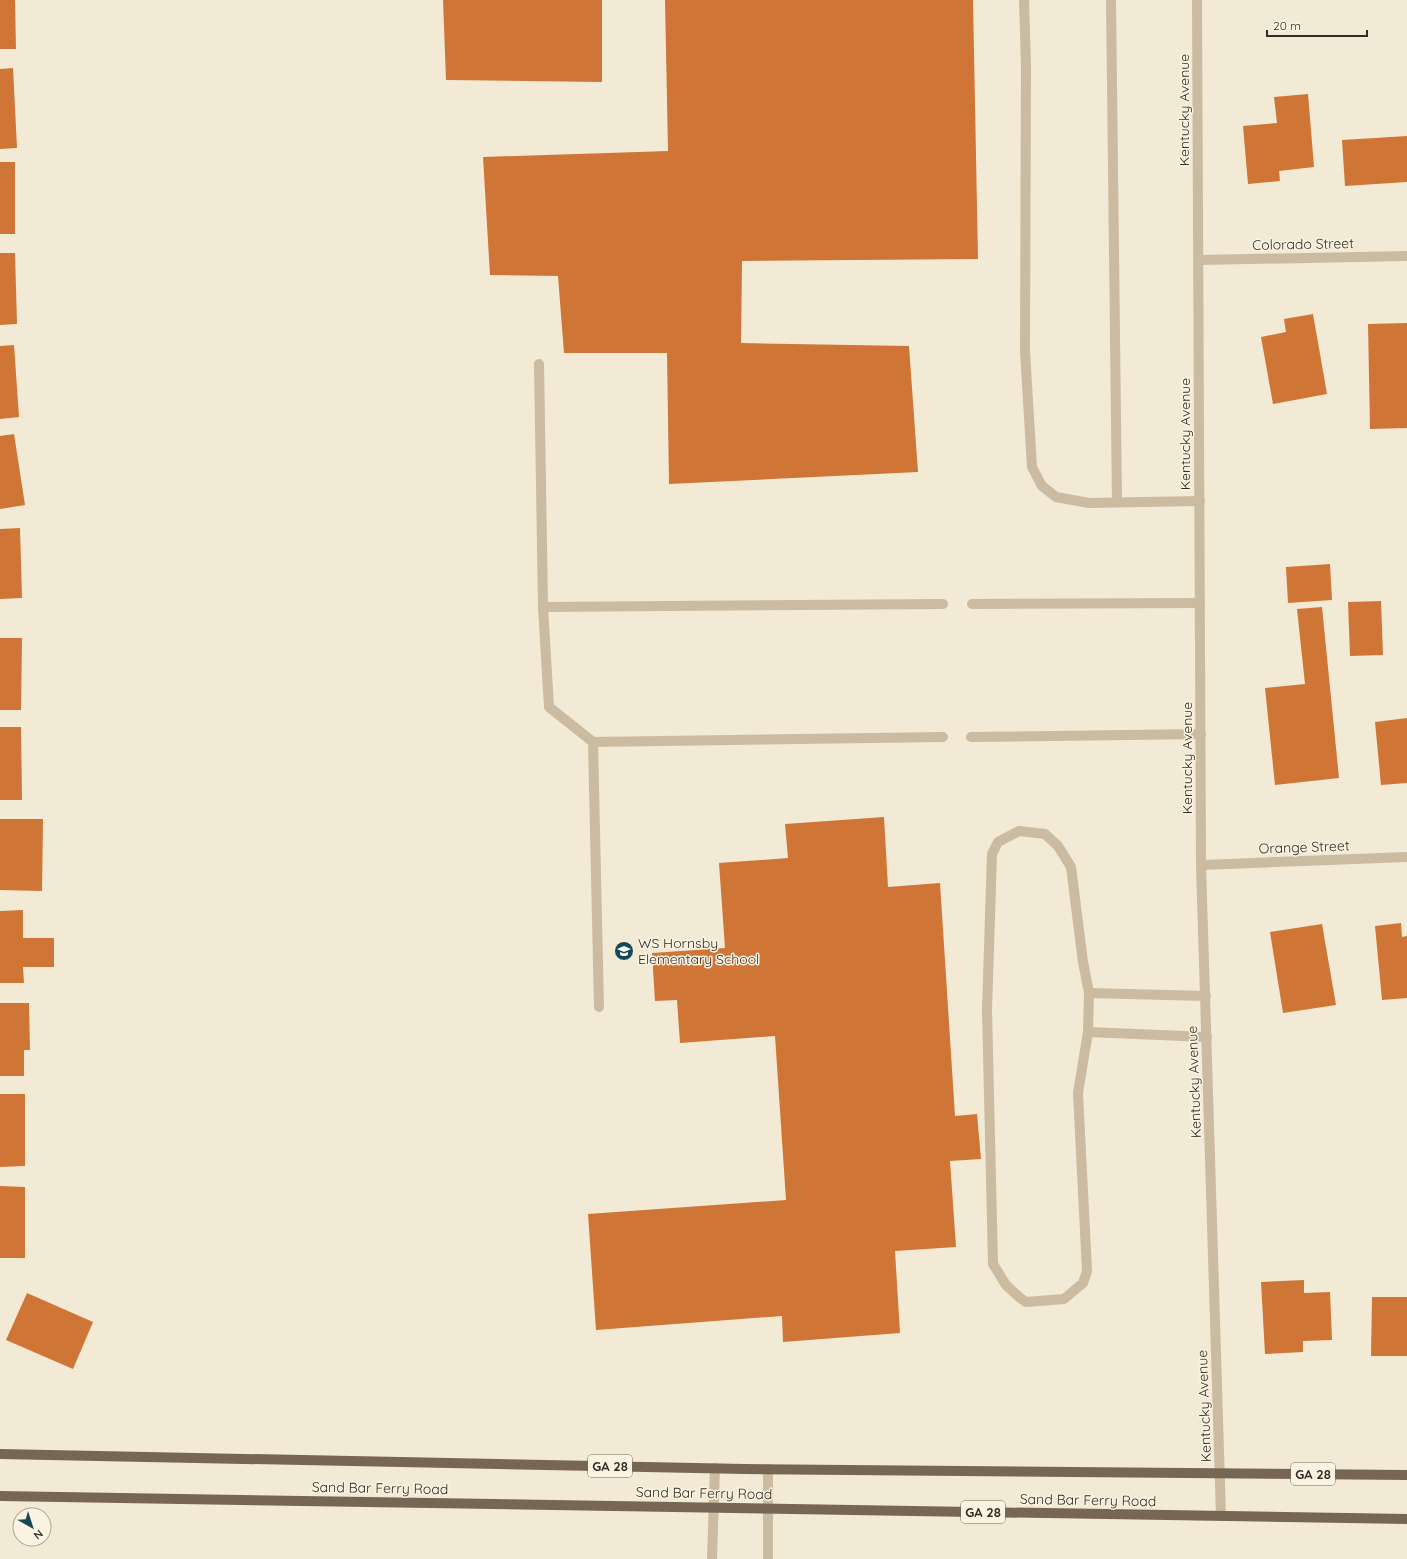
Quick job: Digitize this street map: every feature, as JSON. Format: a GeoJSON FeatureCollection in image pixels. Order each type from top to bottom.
{"type":"FeatureCollection","features":[{"type":"Feature","properties":{"kind":"main road","name":"Sand Bar Ferry Road"},"geometry":{"type":"LineString","coordinates":[[0,1454],[768,1469],[1407,1475]]}},
{"type":"Feature","properties":{"kind":"main road","name":"Sand Bar Ferry Road"},"geometry":{"type":"LineString","coordinates":[[0,1496],[1407,1519]]}},
{"type":"Feature","properties":{"kind":"street"},"geometry":{"type":"LineString","coordinates":[[1024,0],[1026,65],[1025,351],[1032,467],[1042,486],[1056,497],[1089,503],[1200,501]]}},
{"type":"Feature","properties":{"kind":"street"},"geometry":{"type":"LineString","coordinates":[[1112,0],[1117,502]]}},
{"type":"Feature","properties":{"kind":"street","name":"Kentucky Avenue"},"geometry":{"type":"LineString","coordinates":[[1197,0],[1201,865],[1221,1516]]}},
{"type":"Feature","properties":{"kind":"street","name":"Colorado Street"},"geometry":{"type":"LineString","coordinates":[[1199,260],[1407,256]]}},
{"type":"Feature","properties":{"kind":"street"},"geometry":{"type":"LineString","coordinates":[[538,364],[543,607],[549,707],[593,742],[943,737]]}},
{"type":"Feature","properties":{"kind":"street"},"geometry":{"type":"LineString","coordinates":[[972,604],[1200,603]]}},
{"type":"Feature","properties":{"kind":"street"},"geometry":{"type":"LineString","coordinates":[[543,607],[943,604]]}},
{"type":"Feature","properties":{"kind":"street"},"geometry":{"type":"LineString","coordinates":[[971,737],[1201,734]]}},
{"type":"Feature","properties":{"kind":"street"},"geometry":{"type":"LineString","coordinates":[[593,742],[599,1007]]}},
{"type":"Feature","properties":{"kind":"street"},"geometry":{"type":"LineString","coordinates":[[1019,830],[1045,834],[1058,846],[1071,867],[1080,940],[1089,993],[1088,1032],[1078,1093],[1087,1271],[1083,1283],[1064,1299],[1026,1302],[1006,1285],[993,1264],[987,1010],[992,854],[998,842],[1019,830]]}},
{"type":"Feature","properties":{"kind":"street","name":"Orange Street"},"geometry":{"type":"LineString","coordinates":[[1201,865],[1407,857]]}},
{"type":"Feature","properties":{"kind":"street"},"geometry":{"type":"LineString","coordinates":[[1089,993],[1206,996]]}},
{"type":"Feature","properties":{"kind":"street"},"geometry":{"type":"LineString","coordinates":[[1088,1032],[1207,1037]]}},
{"type":"Feature","properties":{"kind":"street"},"geometry":{"type":"LineString","coordinates":[[712,1559],[715,1468]]}},
{"type":"Feature","properties":{"kind":"street"},"geometry":{"type":"LineString","coordinates":[[768,1469],[768,1559]]}},
{"type":"Feature","properties":{"kind":"building"},"geometry":{"type":"Polygon","coordinates":[[[0,0],[15,0],[16,49],[0,49],[0,0]]]}},
{"type":"Feature","properties":{"kind":"building"},"geometry":{"type":"Polygon","coordinates":[[[443,0],[602,0],[602,82],[446,80],[443,0]]]}},
{"type":"Feature","properties":{"kind":"building"},"geometry":{"type":"Polygon","coordinates":[[[665,0],[973,0],[978,259],[742,261],[741,343],[909,346],[918,472],[669,484],[667,353],[564,353],[558,276],[490,275],[483,157],[668,151],[665,0]]]}},
{"type":"Feature","properties":{"kind":"building"},"geometry":{"type":"Polygon","coordinates":[[[13,68],[17,148],[0,149],[0,69],[13,68]]]}},
{"type":"Feature","properties":{"kind":"building"},"geometry":{"type":"Polygon","coordinates":[[[1308,94],[1314,167],[1279,171],[1280,181],[1248,184],[1243,126],[1277,123],[1274,97],[1308,94]]]}},
{"type":"Feature","properties":{"kind":"building"},"geometry":{"type":"Polygon","coordinates":[[[1407,136],[1407,182],[1345,186],[1342,140],[1407,136]]]}},
{"type":"Feature","properties":{"kind":"building"},"geometry":{"type":"Polygon","coordinates":[[[0,162],[15,162],[15,234],[0,234],[0,162]]]}},
{"type":"Feature","properties":{"kind":"building"},"geometry":{"type":"Polygon","coordinates":[[[0,253],[15,253],[17,324],[0,325],[0,253]]]}},
{"type":"Feature","properties":{"kind":"building"},"geometry":{"type":"Polygon","coordinates":[[[1313,314],[1327,394],[1273,404],[1261,337],[1286,332],[1284,319],[1313,314]]]}},
{"type":"Feature","properties":{"kind":"building"},"geometry":{"type":"Polygon","coordinates":[[[1407,323],[1407,428],[1370,429],[1368,324],[1407,323]]]}},
{"type":"Feature","properties":{"kind":"building"},"geometry":{"type":"Polygon","coordinates":[[[14,345],[19,417],[0,419],[0,346],[14,345]]]}},
{"type":"Feature","properties":{"kind":"building"},"geometry":{"type":"Polygon","coordinates":[[[14,434],[25,505],[0,509],[0,436],[14,434]]]}},
{"type":"Feature","properties":{"kind":"building"},"geometry":{"type":"Polygon","coordinates":[[[20,528],[22,598],[0,599],[0,529],[20,528]]]}},
{"type":"Feature","properties":{"kind":"building"},"geometry":{"type":"Polygon","coordinates":[[[1330,564],[1332,600],[1288,603],[1286,567],[1330,564]]]}},
{"type":"Feature","properties":{"kind":"building"},"geometry":{"type":"Polygon","coordinates":[[[1381,601],[1383,655],[1350,656],[1348,602],[1381,601]]]}},
{"type":"Feature","properties":{"kind":"building"},"geometry":{"type":"Polygon","coordinates":[[[1322,607],[1339,778],[1275,785],[1265,688],[1305,684],[1297,609],[1322,607]]]}},
{"type":"Feature","properties":{"kind":"building"},"geometry":{"type":"Polygon","coordinates":[[[0,638],[22,638],[21,710],[0,710],[0,638]]]}},
{"type":"Feature","properties":{"kind":"building"},"geometry":{"type":"Polygon","coordinates":[[[1407,718],[1407,783],[1381,785],[1375,722],[1407,718]]]}},
{"type":"Feature","properties":{"kind":"building"},"geometry":{"type":"Polygon","coordinates":[[[0,727],[21,727],[22,800],[0,800],[0,727]]]}},
{"type":"Feature","properties":{"kind":"building"},"geometry":{"type":"Polygon","coordinates":[[[884,817],[888,887],[940,883],[955,1116],[977,1114],[981,1159],[950,1161],[956,1247],[895,1251],[900,1333],[783,1342],[782,1316],[596,1330],[588,1214],[786,1200],[775,1036],[680,1043],[677,1000],[655,1001],[652,953],[725,948],[719,863],[788,858],[785,824],[884,817]]]}},
{"type":"Feature","properties":{"kind":"building"},"geometry":{"type":"Polygon","coordinates":[[[0,819],[43,819],[42,891],[0,890],[0,819]]]}},
{"type":"Feature","properties":{"kind":"building"},"geometry":{"type":"Polygon","coordinates":[[[23,910],[23,938],[54,938],[54,967],[23,967],[24,983],[0,983],[0,911],[23,910]]]}},
{"type":"Feature","properties":{"kind":"building"},"geometry":{"type":"Polygon","coordinates":[[[1401,923],[1402,937],[1407,936],[1407,998],[1382,1000],[1375,926],[1401,923]]]}},
{"type":"Feature","properties":{"kind":"building"},"geometry":{"type":"Polygon","coordinates":[[[1322,924],[1336,1005],[1283,1013],[1270,932],[1322,924]]]}},
{"type":"Feature","properties":{"kind":"building"},"geometry":{"type":"Polygon","coordinates":[[[0,1003],[29,1003],[30,1050],[24,1050],[24,1076],[0,1076],[0,1003]]]}},
{"type":"Feature","properties":{"kind":"building"},"geometry":{"type":"Polygon","coordinates":[[[0,1094],[25,1094],[25,1166],[0,1167],[0,1094]]]}},
{"type":"Feature","properties":{"kind":"building"},"geometry":{"type":"Polygon","coordinates":[[[0,1186],[25,1187],[25,1258],[0,1258],[0,1186]]]}},
{"type":"Feature","properties":{"kind":"building"},"geometry":{"type":"Polygon","coordinates":[[[1304,1280],[1304,1293],[1330,1292],[1332,1340],[1303,1341],[1303,1352],[1265,1354],[1261,1282],[1304,1280]]]}},
{"type":"Feature","properties":{"kind":"building"},"geometry":{"type":"Polygon","coordinates":[[[27,1293],[93,1322],[73,1369],[6,1340],[27,1293]]]}},
{"type":"Feature","properties":{"kind":"building"},"geometry":{"type":"Polygon","coordinates":[[[1372,1297],[1407,1297],[1407,1356],[1371,1356],[1372,1297]]]}},
{"type":"Feature","properties":{"kind":"place","name":"WS Hornsby Elementary School"},"geometry":{"type":"Point","coordinates":[624,951]}}]}
